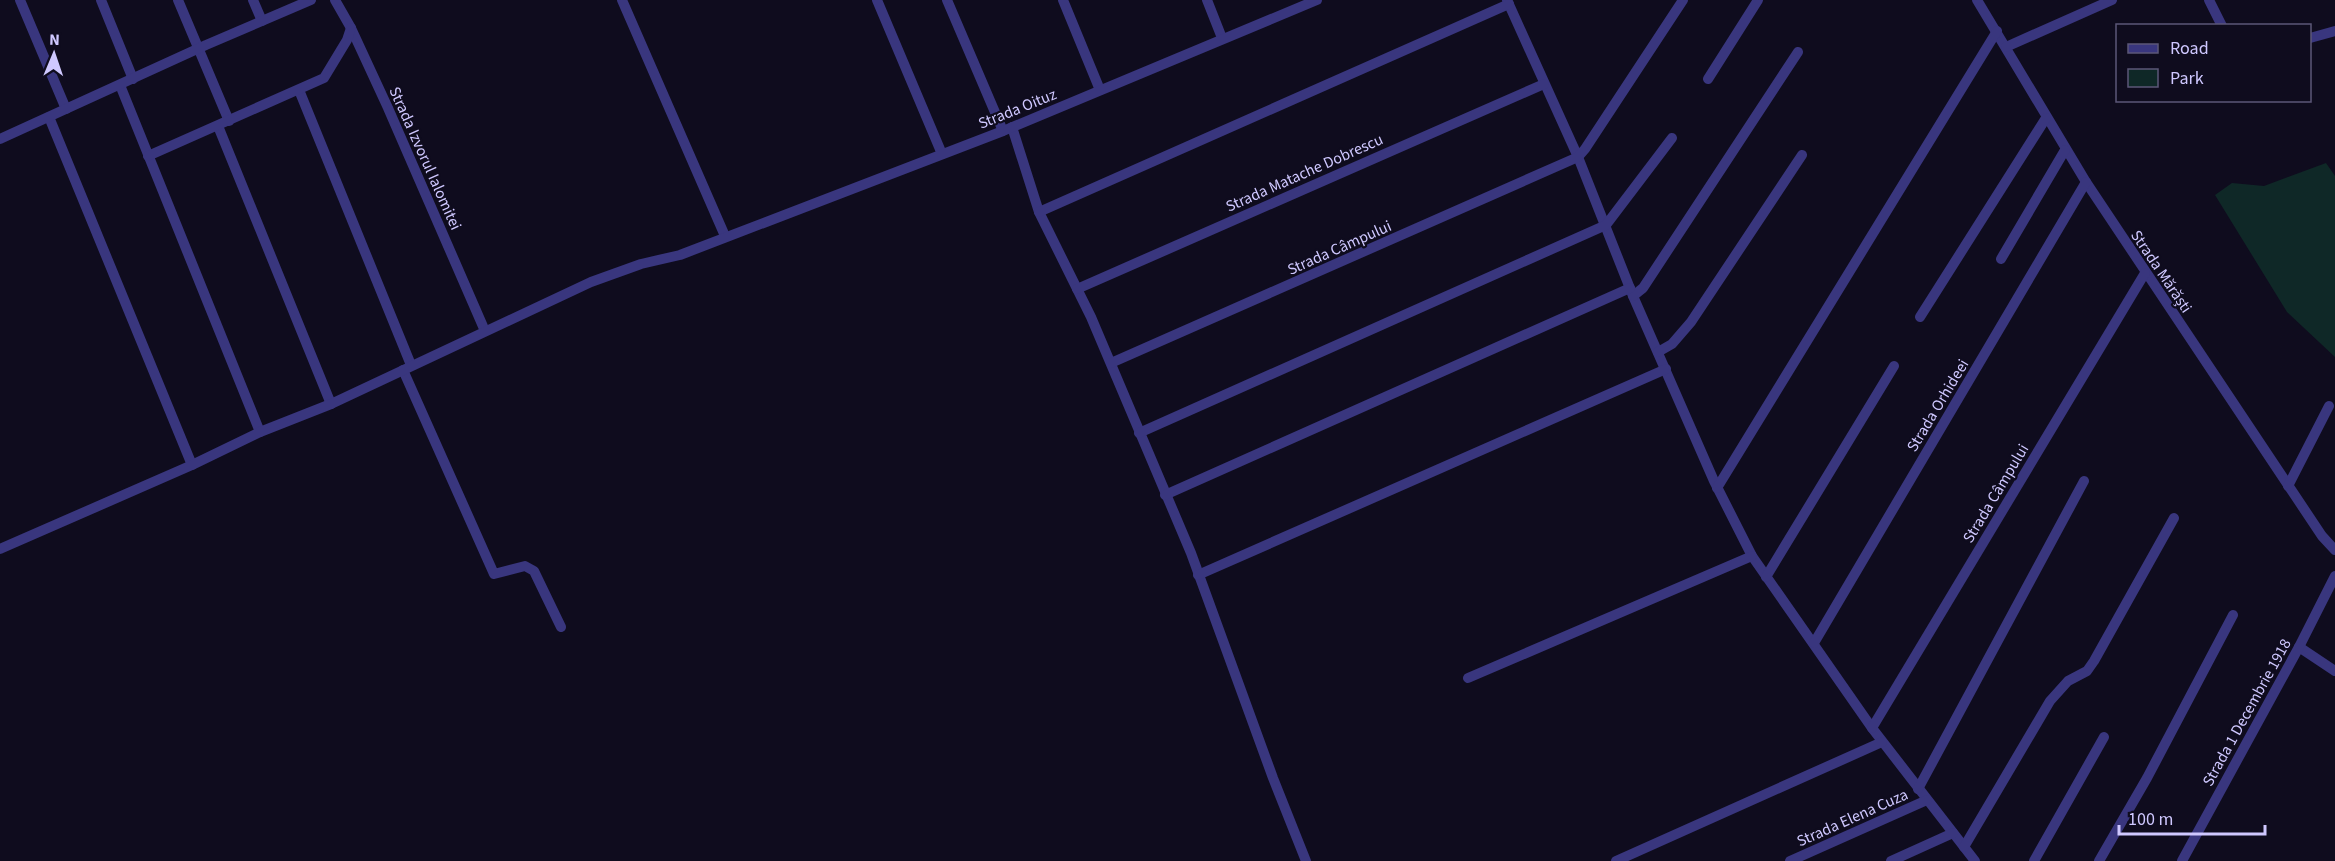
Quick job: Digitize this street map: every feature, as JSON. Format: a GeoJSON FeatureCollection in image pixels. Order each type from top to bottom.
{"type":"FeatureCollection","features":[{"type":"Feature","properties":{"kind":"street"},"geometry":{"type":"LineString","coordinates":[[21,0],[66,110]]}},
{"type":"Feature","properties":{"kind":"street"},"geometry":{"type":"LineString","coordinates":[[101,0],[133,79]]}},
{"type":"Feature","properties":{"kind":"street"},"geometry":{"type":"LineString","coordinates":[[178,0],[202,47],[224,123],[331,404]]}},
{"type":"Feature","properties":{"kind":"street"},"geometry":{"type":"LineString","coordinates":[[253,0],[262,21]]}},
{"type":"Feature","properties":{"kind":"street"},"geometry":{"type":"LineString","coordinates":[[0,139],[311,0]]}},
{"type":"Feature","properties":{"kind":"street","name":"Strada Izvorul Ialomitei"},"geometry":{"type":"LineString","coordinates":[[335,0],[351,28],[393,119],[485,331]]}},
{"type":"Feature","properties":{"kind":"street"},"geometry":{"type":"LineString","coordinates":[[622,0],[725,236]]}},
{"type":"Feature","properties":{"kind":"street"},"geometry":{"type":"LineString","coordinates":[[877,0],[942,154]]}},
{"type":"Feature","properties":{"kind":"street"},"geometry":{"type":"LineString","coordinates":[[947,0],[1008,129],[1039,212],[1111,363],[1198,575],[1306,861]]}},
{"type":"Feature","properties":{"kind":"street"},"geometry":{"type":"LineString","coordinates":[[1064,0],[1100,90]]}},
{"type":"Feature","properties":{"kind":"street"},"geometry":{"type":"LineString","coordinates":[[1207,0],[1222,38]]}},
{"type":"Feature","properties":{"kind":"street","name":"Strada Oituz"},"geometry":{"type":"LineString","coordinates":[[0,549],[192,465],[260,432],[331,404],[591,282],[641,264],[680,255],[1008,129],[1298,4],[1317,0]]}},
{"type":"Feature","properties":{"kind":"street"},"geometry":{"type":"LineString","coordinates":[[1578,157],[1683,0]]}},
{"type":"Feature","properties":{"kind":"street"},"geometry":{"type":"LineString","coordinates":[[1708,79],[1758,0]]}},
{"type":"Feature","properties":{"kind":"street","name":"Strada Mărăști"},"geometry":{"type":"LineString","coordinates":[[1977,0],[2065,150],[2145,273],[2322,536],[2335,550]]}},
{"type":"Feature","properties":{"kind":"street"},"geometry":{"type":"LineString","coordinates":[[2006,47],[2112,0]]}},
{"type":"Feature","properties":{"kind":"street"},"geometry":{"type":"LineString","coordinates":[[2209,0],[2221,24]]}},
{"type":"Feature","properties":{"kind":"street"},"geometry":{"type":"LineString","coordinates":[[1039,212],[1508,2],[1578,157],[1658,352],[1718,488],[1752,556],[1882,742],[1975,861]]}},
{"type":"Feature","properties":{"kind":"street"},"geometry":{"type":"LineString","coordinates":[[148,156],[324,78],[347,40],[351,28]]}},
{"type":"Feature","properties":{"kind":"street"},"geometry":{"type":"LineString","coordinates":[[1718,488],[1997,31]]}},
{"type":"Feature","properties":{"kind":"street"},"geometry":{"type":"LineString","coordinates":[[2311,38],[2335,31]]}},
{"type":"Feature","properties":{"kind":"street"},"geometry":{"type":"LineString","coordinates":[[1165,495],[1643,288],[1798,52]]}},
{"type":"Feature","properties":{"kind":"street","name":"Strada Matache Dobrescu"},"geometry":{"type":"LineString","coordinates":[[1077,289],[1544,84]]}},
{"type":"Feature","properties":{"kind":"street"},"geometry":{"type":"LineString","coordinates":[[120,85],[260,432]]}},
{"type":"Feature","properties":{"kind":"street"},"geometry":{"type":"LineString","coordinates":[[299,90],[407,368],[494,574],[525,566],[530,567],[561,627]]}},
{"type":"Feature","properties":{"kind":"street"},"geometry":{"type":"LineString","coordinates":[[49,117],[192,465]]}},
{"type":"Feature","properties":{"kind":"street"},"geometry":{"type":"LineString","coordinates":[[1920,317],[2046,118]]}},
{"type":"Feature","properties":{"kind":"street"},"geometry":{"type":"LineString","coordinates":[[1138,433],[1606,225],[1672,138]]}},
{"type":"Feature","properties":{"kind":"street"},"geometry":{"type":"LineString","coordinates":[[2001,259],[2065,150]]}},
{"type":"Feature","properties":{"kind":"street"},"geometry":{"type":"LineString","coordinates":[[1658,352],[1672,344],[1691,322],[1802,155]]}},
{"type":"Feature","properties":{"kind":"street","name":"Strada Câmpului"},"geometry":{"type":"LineString","coordinates":[[1111,363],[1578,157]]}},
{"type":"Feature","properties":{"kind":"street","name":"Strada Orhideei"},"geometry":{"type":"LineString","coordinates":[[1814,643],[2086,182]]}},
{"type":"Feature","properties":{"kind":"street","name":"Strada Câmpului"},"geometry":{"type":"LineString","coordinates":[[1872,728],[2145,273]]}},
{"type":"Feature","properties":{"kind":"street"},"geometry":{"type":"LineString","coordinates":[[1766,578],[1894,366]]}},
{"type":"Feature","properties":{"kind":"street"},"geometry":{"type":"LineString","coordinates":[[1198,575],[1666,369]]}},
{"type":"Feature","properties":{"kind":"street"},"geometry":{"type":"LineString","coordinates":[[2288,486],[2329,406]]}},
{"type":"Feature","properties":{"kind":"street"},"geometry":{"type":"LineString","coordinates":[[1918,789],[2084,481]]}},
{"type":"Feature","properties":{"kind":"street"},"geometry":{"type":"LineString","coordinates":[[1964,847],[2050,701],[2068,681],[2086,671],[2094,660],[2174,518]]}},
{"type":"Feature","properties":{"kind":"street"},"geometry":{"type":"LineString","coordinates":[[1468,678],[1752,556]]}},
{"type":"Feature","properties":{"kind":"street","name":"Strada 1 Decembrie 1918"},"geometry":{"type":"LineString","coordinates":[[2182,861],[2299,647],[2335,576]]}},
{"type":"Feature","properties":{"kind":"street"},"geometry":{"type":"LineString","coordinates":[[2099,861],[2147,777],[2233,615]]}},
{"type":"Feature","properties":{"kind":"street"},"geometry":{"type":"LineString","coordinates":[[2299,647],[2335,671]]}},
{"type":"Feature","properties":{"kind":"street"},"geometry":{"type":"LineString","coordinates":[[2034,861],[2104,736]]}},
{"type":"Feature","properties":{"kind":"street"},"geometry":{"type":"LineString","coordinates":[[1616,861],[1882,742]]}},
{"type":"Feature","properties":{"kind":"street","name":"Strada Elena Cuza"},"geometry":{"type":"LineString","coordinates":[[1790,861],[1927,800]]}},
{"type":"Feature","properties":{"kind":"street"},"geometry":{"type":"LineString","coordinates":[[1891,861],[1953,833]]}},
{"type":"Feature","properties":{"kind":"green space"},"geometry":{"type":"Polygon","coordinates":[[[2326,163],[2335,176],[2335,357],[2287,312],[2215,195],[2232,183],[2264,186],[2326,163]]]}}]}
